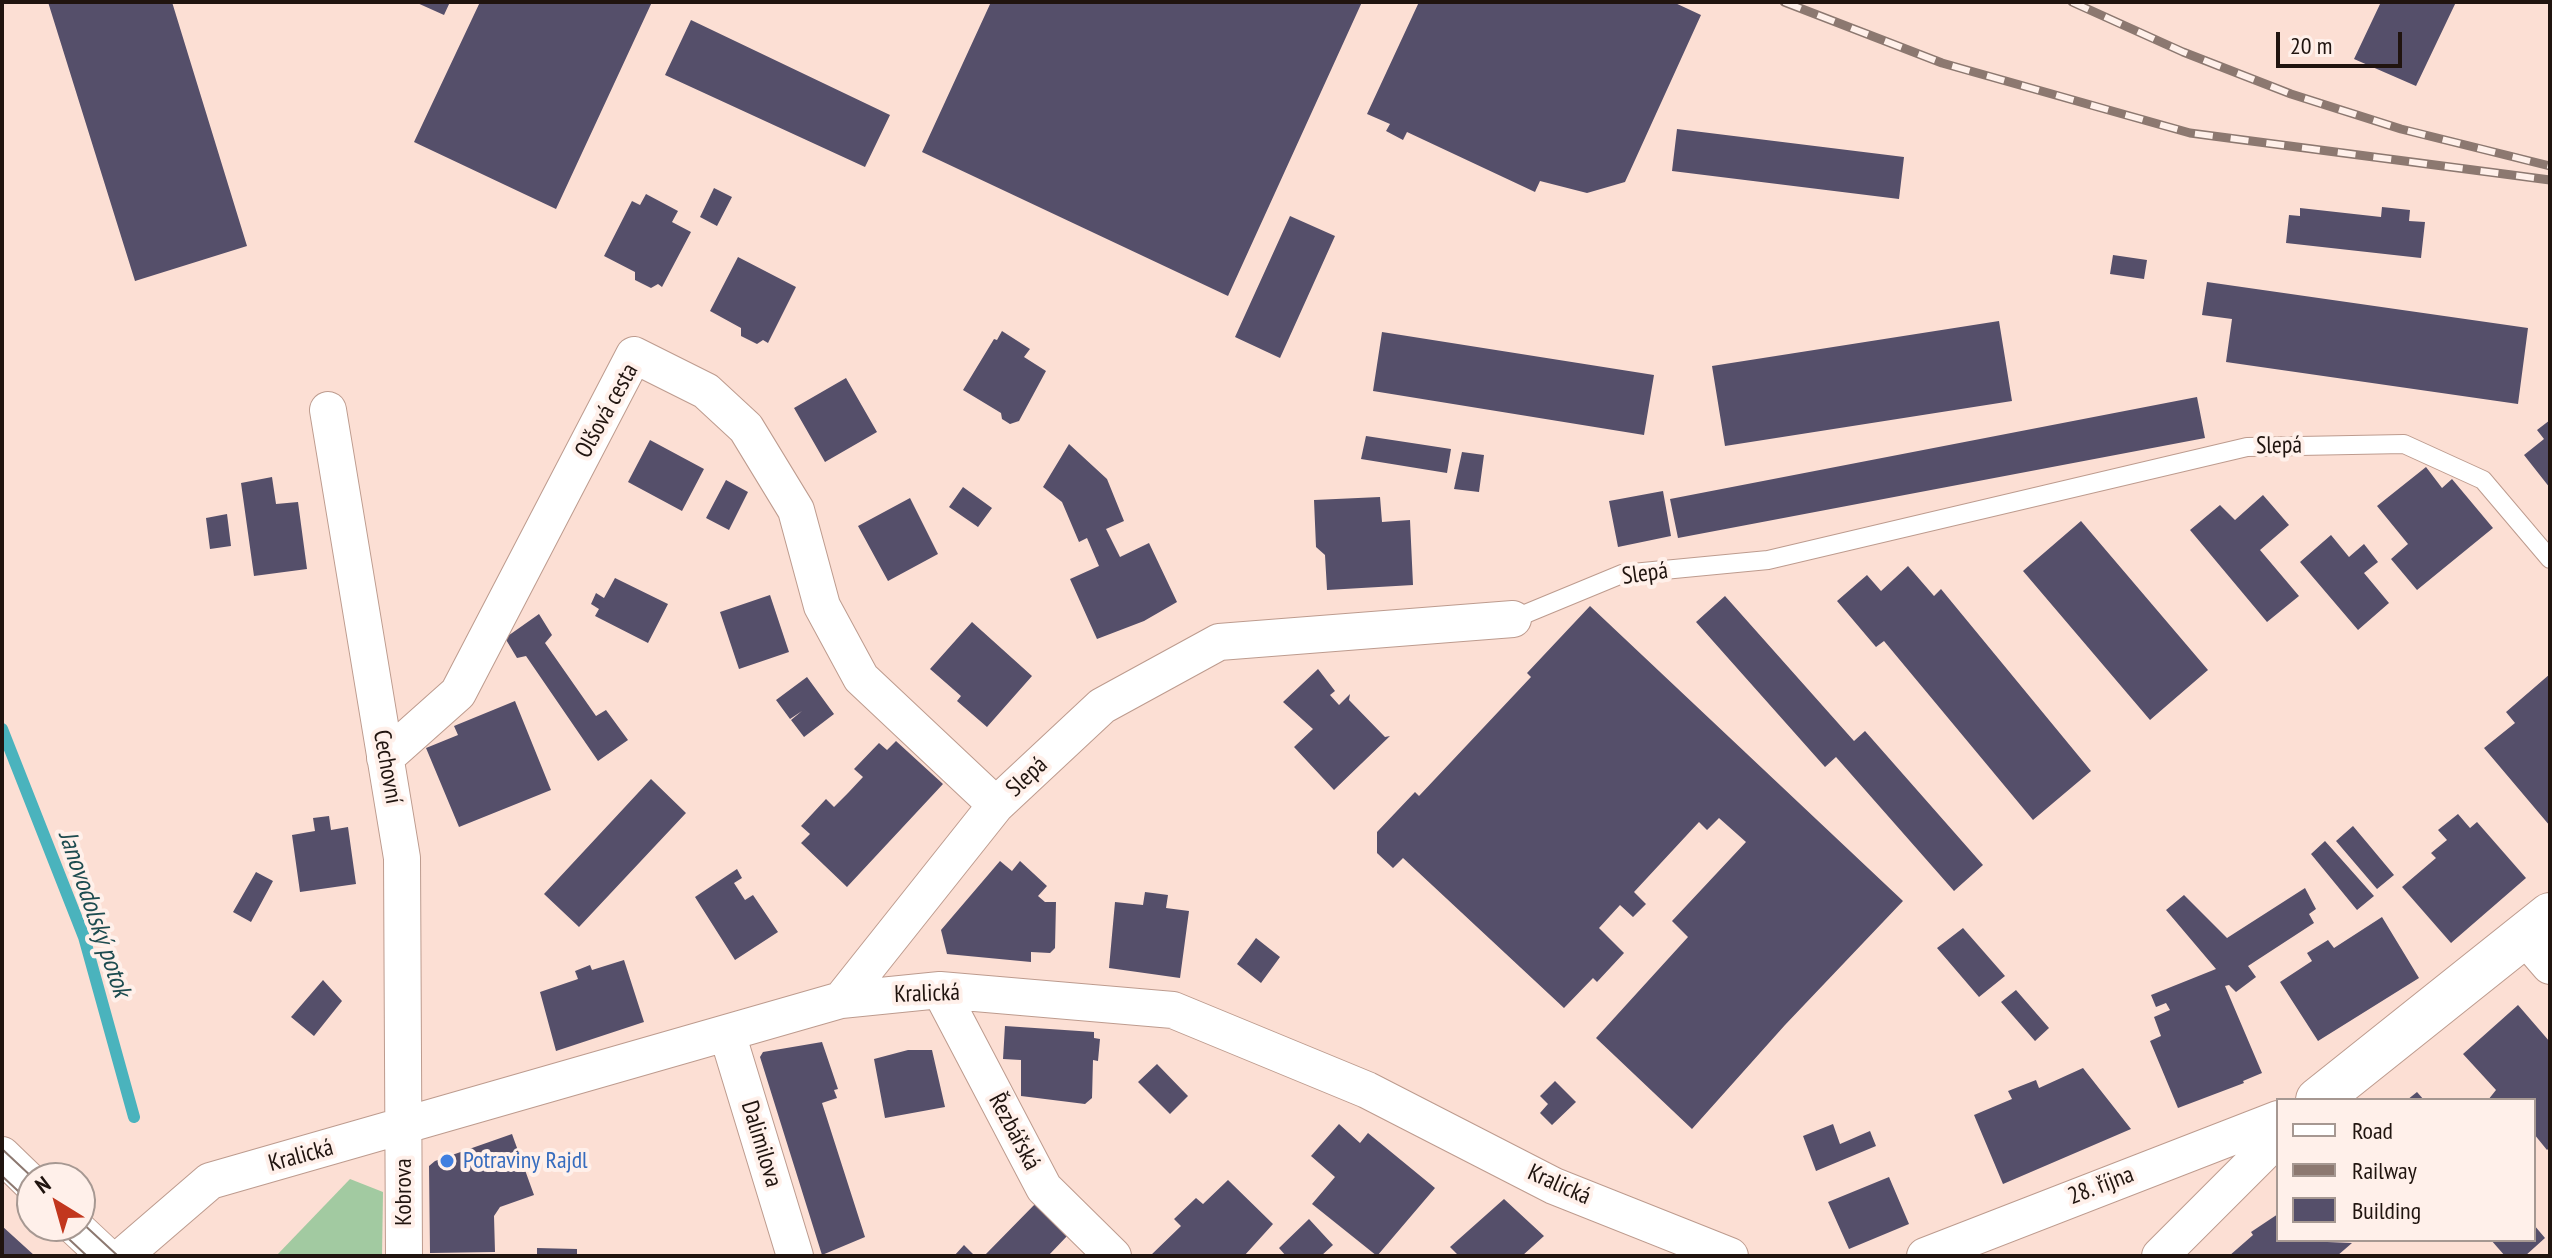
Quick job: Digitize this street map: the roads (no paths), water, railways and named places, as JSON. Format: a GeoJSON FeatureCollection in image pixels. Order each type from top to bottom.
{"type":"FeatureCollection","features":[{"type":"Feature","properties":{"kind":"street","name":"Olšová cesta"},"geometry":{"type":"LineString","coordinates":[[385,758],[458,693],[634,355],[706,391],[746,428],[796,510],[822,606],[861,678],[996,805]]}},
{"type":"Feature","properties":{"kind":"street","name":"Cechovní"},"geometry":{"type":"LineString","coordinates":[[328,410],[402,858],[403,1128]]}},
{"type":"Feature","properties":{"kind":"street","name":"Slepá"},"geometry":{"type":"LineString","coordinates":[[841,1000],[996,805],[1102,706],[1219,642],[1513,619]]}},
{"type":"Feature","properties":{"kind":"street"},"geometry":{"type":"LineString","coordinates":[[2321,1098],[2541,939]]}},
{"type":"Feature","properties":{"kind":"street","name":"Kralická"},"geometry":{"type":"LineString","coordinates":[[123,1256],[210,1181],[841,1000],[940,990],[1173,1010],[1367,1090],[1554,1186],[1730,1256]]}},
{"type":"Feature","properties":{"kind":"street","name":"Řezbářská"},"geometry":{"type":"LineString","coordinates":[[940,990],[1044,1188],[1113,1256]]}},
{"type":"Feature","properties":{"kind":"street","name":"Dalimilova"},"geometry":{"type":"LineString","coordinates":[[727,1033],[795,1256]]}},
{"type":"Feature","properties":{"kind":"street","name":"28. října"},"geometry":{"type":"LineString","coordinates":[[1925,1256],[2276,1120]]}},
{"type":"Feature","properties":{"kind":"street","name":"Kobrova"},"geometry":{"type":"LineString","coordinates":[[403,1128],[404,1256]]}},
{"type":"Feature","properties":{"kind":"street"},"geometry":{"type":"LineString","coordinates":[[2160,1256],[2276,1140]]}},
{"type":"Feature","properties":{"kind":"street"},"geometry":{"type":"LineString","coordinates":[[91,1242],[106,1256]]}},
{"type":"Feature","properties":{"kind":"lane","name":"Slepá"},"geometry":{"type":"LineString","coordinates":[[1513,619],[1622,574],[1768,560],[2247,447],[2404,444],[2483,480],[2550,559]]}},
{"type":"Feature","properties":{"kind":"waterway","name":"Janovodolský potok"},"geometry":{"type":"LineString","coordinates":[[2,729],[84,937],[134,1117]]}},
{"type":"Feature","properties":{"kind":"tram line"},"geometry":{"type":"LineString","coordinates":[[2,1149],[16,1162]]}},
{"type":"Feature","properties":{"kind":"tram line"},"geometry":{"type":"LineString","coordinates":[[2,1176],[16,1189]]}},
{"type":"Feature","properties":{"kind":"tram line"},"geometry":{"type":"LineString","coordinates":[[96,1236],[118,1256]]}},
{"type":"Feature","properties":{"kind":"tram line"},"geometry":{"type":"LineString","coordinates":[[72,1242],[87,1256]]}},
{"type":"Feature","properties":{"kind":"railway"},"geometry":{"type":"LineString","coordinates":[[1784,2],[1942,63],[2190,133],[2550,180]]}},
{"type":"Feature","properties":{"kind":"railway"},"geometry":{"type":"LineString","coordinates":[[2072,2],[2183,52],[2291,94],[2401,129],[2550,166]]}},
{"type":"Feature","properties":{"kind":"place","name":"Potraviny Rajdl"},"geometry":{"type":"Point","coordinates":[447,1161]}}]}
